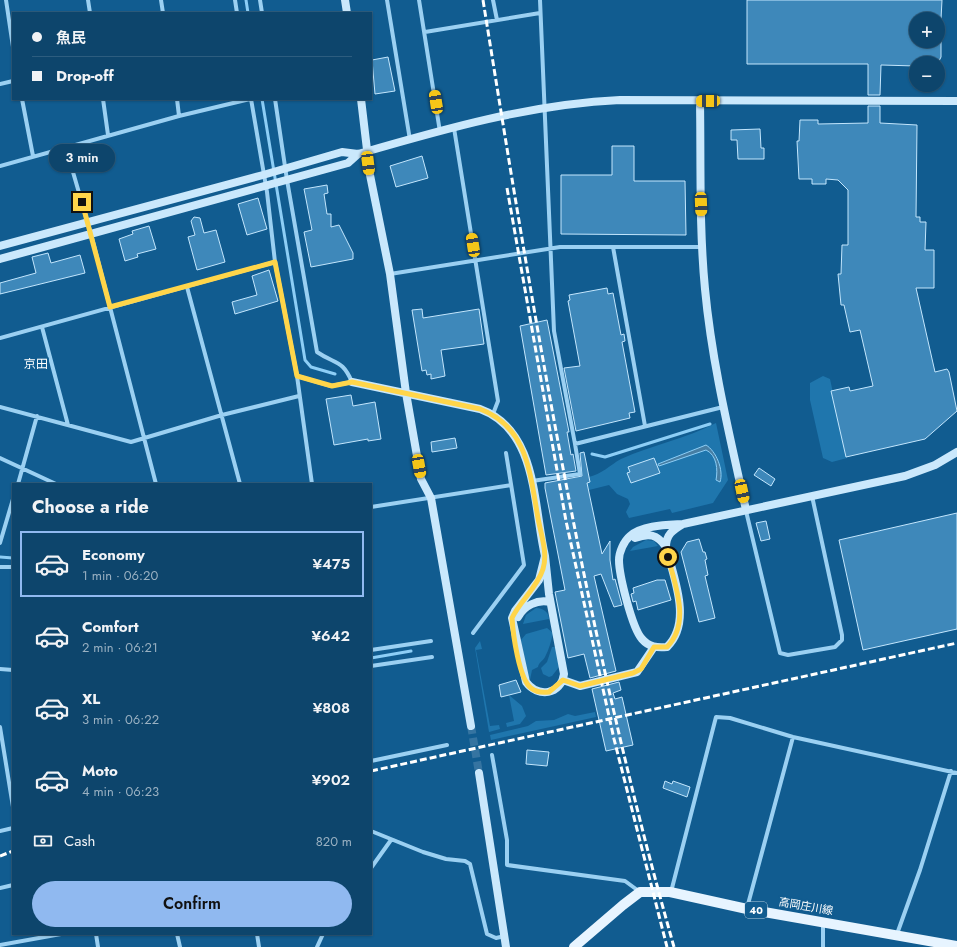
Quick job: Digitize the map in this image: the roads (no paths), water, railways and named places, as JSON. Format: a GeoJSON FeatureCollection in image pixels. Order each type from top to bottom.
{"type":"FeatureCollection","features":[{"type":"Feature","properties":{"kind":"main road","name":"高岡庄川線"},"geometry":{"type":"LineString","coordinates":[[640,892],[670,892],[747,909],[823,921],[957,946]]}},
{"type":"Feature","properties":{"kind":"main road"},"geometry":{"type":"LineString","coordinates":[[574,947],[640,892]]}},
{"type":"Feature","properties":{"kind":"street"},"geometry":{"type":"LineString","coordinates":[[6,0],[12,40]]}},
{"type":"Feature","properties":{"kind":"street"},"geometry":{"type":"LineString","coordinates":[[88,0],[90,12]]}},
{"type":"Feature","properties":{"kind":"street"},"geometry":{"type":"LineString","coordinates":[[161,0],[163,12]]}},
{"type":"Feature","properties":{"kind":"street"},"geometry":{"type":"LineString","coordinates":[[235,0],[237,12]]}},
{"type":"Feature","properties":{"kind":"street"},"geometry":{"type":"LineString","coordinates":[[260,0],[262,12]]}},
{"type":"Feature","properties":{"kind":"street"},"geometry":{"type":"LineString","coordinates":[[345,0],[347,12]]}},
{"type":"Feature","properties":{"kind":"street"},"geometry":{"type":"LineString","coordinates":[[387,0],[410,140]]}},
{"type":"Feature","properties":{"kind":"street"},"geometry":{"type":"LineString","coordinates":[[419,0],[440,132]]}},
{"type":"Feature","properties":{"kind":"street"},"geometry":{"type":"LineString","coordinates":[[493,0],[497,20]]}},
{"type":"Feature","properties":{"kind":"street"},"geometry":{"type":"LineString","coordinates":[[532,481],[580,474],[554,331],[540,0]]}},
{"type":"Feature","properties":{"kind":"street"},"geometry":{"type":"LineString","coordinates":[[425,32],[540,13]]}},
{"type":"Feature","properties":{"kind":"street"},"geometry":{"type":"LineString","coordinates":[[0,84],[12,81]]}},
{"type":"Feature","properties":{"kind":"street"},"geometry":{"type":"LineString","coordinates":[[22,100],[33,156]]}},
{"type":"Feature","properties":{"kind":"street"},"geometry":{"type":"LineString","coordinates":[[103,100],[108,135]]}},
{"type":"Feature","properties":{"kind":"street"},"geometry":{"type":"LineString","coordinates":[[177,100],[179,116]]}},
{"type":"Feature","properties":{"kind":"street"},"geometry":{"type":"LineString","coordinates":[[0,166],[179,116],[247,100]]}},
{"type":"Feature","properties":{"kind":"street"},"geometry":{"type":"LineString","coordinates":[[251,100],[268,185],[275,262],[297,376],[312,483]]}},
{"type":"Feature","properties":{"kind":"street"},"geometry":{"type":"LineString","coordinates":[[275,100],[284,181],[317,352],[342,365],[347,371],[352,382]]}},
{"type":"Feature","properties":{"kind":"street"},"geometry":{"type":"LineString","coordinates":[[361,100],[370,175],[390,274],[406,393],[421,479],[430,498],[471,726]]}},
{"type":"Feature","properties":{"kind":"street"},"geometry":{"type":"LineString","coordinates":[[0,259],[348,163],[358,154],[367,151],[454,128],[544,107],[589,101],[620,100],[957,101]]}},
{"type":"Feature","properties":{"kind":"street"},"geometry":{"type":"LineString","coordinates":[[700,101],[702,247],[707,304],[723,407],[780,653],[788,656],[835,647],[842,640],[812,496]]}},
{"type":"Feature","properties":{"kind":"street"},"geometry":{"type":"LineString","coordinates":[[454,128],[498,401],[493,414]]}},
{"type":"Feature","properties":{"kind":"street"},"geometry":{"type":"LineString","coordinates":[[66,148],[88,222],[156,483]]}},
{"type":"Feature","properties":{"kind":"street"},"geometry":{"type":"LineString","coordinates":[[0,246],[266,175],[345,152],[358,154]]}},
{"type":"Feature","properties":{"kind":"street"},"geometry":{"type":"LineString","coordinates":[[390,274],[560,246],[702,247]]}},
{"type":"Feature","properties":{"kind":"street"},"geometry":{"type":"LineString","coordinates":[[613,247],[645,426]]}},
{"type":"Feature","properties":{"kind":"street"},"geometry":{"type":"LineString","coordinates":[[0,338],[275,262]]}},
{"type":"Feature","properties":{"kind":"street"},"geometry":{"type":"LineString","coordinates":[[187,287],[240,483]]}},
{"type":"Feature","properties":{"kind":"street"},"geometry":{"type":"LineString","coordinates":[[42,327],[68,425]]}},
{"type":"Feature","properties":{"kind":"street"},"geometry":{"type":"LineString","coordinates":[[297,376],[332,386],[352,382],[480,409],[493,414],[507,426],[516,437],[524,450],[532,481],[545,556],[550,602],[564,666],[563,680],[549,692],[536,691],[530,688],[523,674],[512,618],[515,611],[539,580],[545,556]]}},
{"type":"Feature","properties":{"kind":"street"},"geometry":{"type":"LineString","coordinates":[[0,407],[131,442],[222,415],[299,396]]}},
{"type":"Feature","properties":{"kind":"street"},"geometry":{"type":"LineString","coordinates":[[574,444],[723,407]]}},
{"type":"Feature","properties":{"kind":"street"},"geometry":{"type":"LineString","coordinates":[[18,483],[24,468],[36,416]]}},
{"type":"Feature","properties":{"kind":"street"},"geometry":{"type":"LineString","coordinates":[[683,524],[672,531],[666,539],[666,547],[679,601],[680,616],[672,642],[667,647],[654,647],[642,639],[631,615],[619,561],[624,545],[629,537],[636,532],[652,527],[683,524],[920,472],[957,452]]}},
{"type":"Feature","properties":{"kind":"street"},"geometry":{"type":"LineString","coordinates":[[473,633],[524,565],[506,453]]}},
{"type":"Feature","properties":{"kind":"street"},"geometry":{"type":"LineString","coordinates":[[0,458],[54,483]]}},
{"type":"Feature","properties":{"kind":"street"},"geometry":{"type":"LineString","coordinates":[[372,507],[511,485]]}},
{"type":"Feature","properties":{"kind":"street"},"geometry":{"type":"LineString","coordinates":[[0,543],[12,502]]}},
{"type":"Feature","properties":{"kind":"street"},"geometry":{"type":"LineString","coordinates":[[0,519],[6,520]]}},
{"type":"Feature","properties":{"kind":"street"},"geometry":{"type":"LineString","coordinates":[[624,545],[634,538],[650,535],[657,537],[666,547]]}},
{"type":"Feature","properties":{"kind":"street"},"geometry":{"type":"LineString","coordinates":[[0,567],[12,568]]}},
{"type":"Feature","properties":{"kind":"street"},"geometry":{"type":"LineString","coordinates":[[513,629],[515,622],[525,608],[535,602],[550,602]]}},
{"type":"Feature","properties":{"kind":"street"},"geometry":{"type":"LineString","coordinates":[[372,650],[431,641]]}},
{"type":"Feature","properties":{"kind":"street"},"geometry":{"type":"LineString","coordinates":[[563,680],[580,686],[638,672],[654,647]]}},
{"type":"Feature","properties":{"kind":"street"},"geometry":{"type":"LineString","coordinates":[[372,666],[432,657]]}},
{"type":"Feature","properties":{"kind":"street"},"geometry":{"type":"LineString","coordinates":[[0,669],[12,670]]}},
{"type":"Feature","properties":{"kind":"street"},"geometry":{"type":"LineString","coordinates":[[670,892],[716,717],[730,718],[793,737],[957,773]]}},
{"type":"Feature","properties":{"kind":"street"},"geometry":{"type":"LineString","coordinates":[[0,727],[12,801]]}},
{"type":"Feature","properties":{"kind":"street"},"geometry":{"type":"LineString","coordinates":[[747,909],[793,737]]}},
{"type":"Feature","properties":{"kind":"street"},"geometry":{"type":"LineString","coordinates":[[372,761],[447,745]]}},
{"type":"Feature","properties":{"kind":"street"},"geometry":{"type":"LineString","coordinates":[[492,755],[507,840],[507,865],[625,881],[640,892]]}},
{"type":"Feature","properties":{"kind":"street"},"geometry":{"type":"LineString","coordinates":[[896,935],[920,870],[951,771]]}},
{"type":"Feature","properties":{"kind":"street"},"geometry":{"type":"LineString","coordinates":[[478,773],[506,947]]}},
{"type":"Feature","properties":{"kind":"street"},"geometry":{"type":"LineString","coordinates":[[0,831],[12,828]]}},
{"type":"Feature","properties":{"kind":"street"},"geometry":{"type":"LineString","coordinates":[[372,831],[423,852],[446,859],[465,861],[470,864],[487,934],[492,938],[505,936]]}},
{"type":"Feature","properties":{"kind":"street"},"geometry":{"type":"LineString","coordinates":[[372,867],[391,840]]}},
{"type":"Feature","properties":{"kind":"street"},"geometry":{"type":"LineString","coordinates":[[0,888],[12,885]]}},
{"type":"Feature","properties":{"kind":"street"},"geometry":{"type":"LineString","coordinates":[[823,921],[823,947]]}},
{"type":"Feature","properties":{"kind":"street"},"geometry":{"type":"LineString","coordinates":[[0,945],[55,935]]}},
{"type":"Feature","properties":{"kind":"street"},"geometry":{"type":"LineString","coordinates":[[96,935],[98,947]]}},
{"type":"Feature","properties":{"kind":"street"},"geometry":{"type":"LineString","coordinates":[[178,935],[180,947]]}},
{"type":"Feature","properties":{"kind":"street"},"geometry":{"type":"LineString","coordinates":[[257,935],[259,947]]}},
{"type":"Feature","properties":{"kind":"street"},"geometry":{"type":"LineString","coordinates":[[316,947],[322,935]]}},
{"type":"Feature","properties":{"kind":"waterway"},"geometry":{"type":"LineString","coordinates":[[246,0],[248,12]]}},
{"type":"Feature","properties":{"kind":"waterway"},"geometry":{"type":"LineString","coordinates":[[262,100],[305,360],[311,367],[335,374]]}},
{"type":"Feature","properties":{"kind":"waterway"},"geometry":{"type":"LineString","coordinates":[[592,454],[605,457],[710,424]]}},
{"type":"Feature","properties":{"kind":"waterway"},"geometry":{"type":"LineString","coordinates":[[0,557],[12,558]]}},
{"type":"Feature","properties":{"kind":"waterway"},"geometry":{"type":"LineString","coordinates":[[372,658],[411,651]]}},
{"type":"Feature","properties":{"kind":"tunnel"},"geometry":{"type":"LineString","coordinates":[[471,726],[479,773]]}},
{"type":"Feature","properties":{"kind":"railway"},"geometry":{"type":"LineString","coordinates":[[483,0],[522,239],[588,595],[614,713],[674,947]]}},
{"type":"Feature","properties":{"kind":"railway"},"geometry":{"type":"LineString","coordinates":[[507,188],[566,521],[614,739],[667,947]]}},
{"type":"Feature","properties":{"kind":"railway"},"geometry":{"type":"LineString","coordinates":[[372,771],[957,643]]}},
{"type":"Feature","properties":{"kind":"railway"},"geometry":{"type":"LineString","coordinates":[[0,856],[12,851]]}},
{"type":"Feature","properties":{"kind":"district","name":"京田"},"geometry":{"type":"Point","coordinates":[36,364]}}]}
